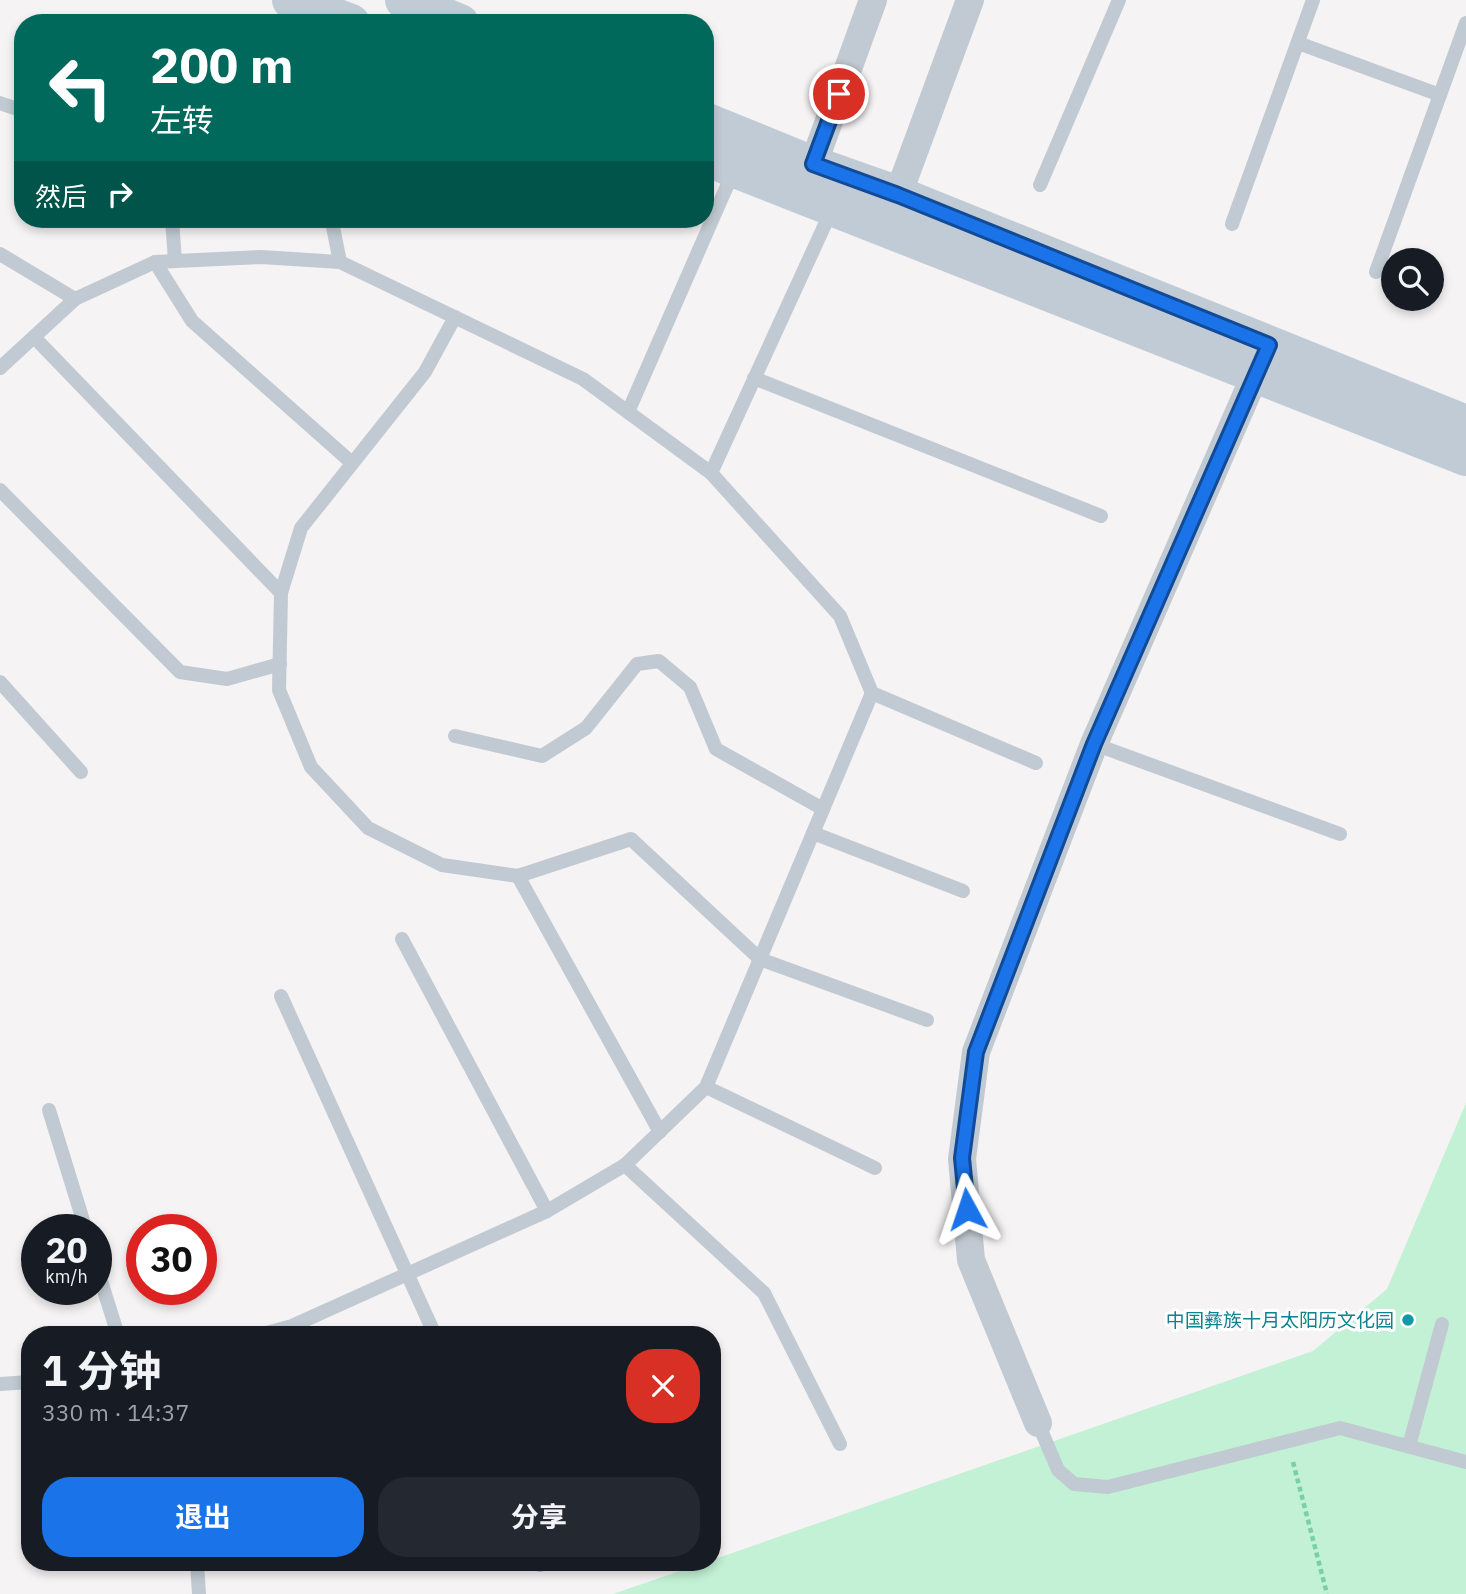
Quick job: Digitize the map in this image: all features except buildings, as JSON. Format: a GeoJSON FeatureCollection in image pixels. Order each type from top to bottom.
{"type":"FeatureCollection","features":[{"type":"Feature","properties":{"kind":"main road"},"geometry":{"type":"LineString","coordinates":[[290,0],[327,14]]}},
{"type":"Feature","properties":{"kind":"main road"},"geometry":{"type":"LineString","coordinates":[[404,0],[438,14]]}},
{"type":"Feature","properties":{"kind":"main road"},"geometry":{"type":"LineString","coordinates":[[714,125],[898,195],[1262,359],[1466,457]]}},
{"type":"Feature","properties":{"kind":"main road"},"geometry":{"type":"LineString","coordinates":[[720,163],[833,207],[1262,359],[1466,424]]}},
{"type":"Feature","properties":{"kind":"street"},"geometry":{"type":"LineString","coordinates":[[813,164],[873,0]]}},
{"type":"Feature","properties":{"kind":"street"},"geometry":{"type":"LineString","coordinates":[[898,195],[970,0]]}},
{"type":"Feature","properties":{"kind":"street"},"geometry":{"type":"LineString","coordinates":[[1038,1423],[971,1260],[962,1158],[976,1052],[1094,744],[1262,359]]}},
{"type":"Feature","properties":{"kind":"lane"},"geometry":{"type":"LineString","coordinates":[[1040,185],[1119,0]]}},
{"type":"Feature","properties":{"kind":"lane"},"geometry":{"type":"LineString","coordinates":[[1232,223],[1313,0]]}},
{"type":"Feature","properties":{"kind":"lane"},"geometry":{"type":"LineString","coordinates":[[1376,272],[1466,23]]}},
{"type":"Feature","properties":{"kind":"lane"},"geometry":{"type":"LineString","coordinates":[[1298,43],[1440,95]]}},
{"type":"Feature","properties":{"kind":"lane"},"geometry":{"type":"LineString","coordinates":[[711,473],[833,207]]}},
{"type":"Feature","properties":{"kind":"lane"},"geometry":{"type":"LineString","coordinates":[[173,228],[175,261]]}},
{"type":"Feature","properties":{"kind":"lane"},"geometry":{"type":"LineString","coordinates":[[333,228],[340,262]]}},
{"type":"Feature","properties":{"kind":"lane"},"geometry":{"type":"LineString","coordinates":[[628,412],[696,228]]}},
{"type":"Feature","properties":{"kind":"lane"},"geometry":{"type":"LineString","coordinates":[[0,254],[75,299]]}},
{"type":"Feature","properties":{"kind":"lane"},"geometry":{"type":"LineString","coordinates":[[0,369],[75,299],[155,262],[261,257],[340,262],[583,379],[711,473],[840,616],[872,693],[1037,763]]}},
{"type":"Feature","properties":{"kind":"lane"},"geometry":{"type":"LineString","coordinates":[[155,262],[192,321],[352,463]]}},
{"type":"Feature","properties":{"kind":"lane"},"geometry":{"type":"LineString","coordinates":[[455,317],[425,372],[301,528],[281,593],[279,690],[312,767],[368,828],[442,865],[518,876],[631,839],[760,959],[927,1020]]}},
{"type":"Feature","properties":{"kind":"lane"},"geometry":{"type":"LineString","coordinates":[[34,337],[281,593]]}},
{"type":"Feature","properties":{"kind":"lane"},"geometry":{"type":"LineString","coordinates":[[754,377],[1101,516]]}},
{"type":"Feature","properties":{"kind":"lane"},"geometry":{"type":"LineString","coordinates":[[0,490],[180,672],[227,679],[280,664]]}},
{"type":"Feature","properties":{"kind":"lane"},"geometry":{"type":"LineString","coordinates":[[455,736],[542,756],[586,728],[637,664],[659,661],[690,687],[716,749],[824,809]]}},
{"type":"Feature","properties":{"kind":"lane"},"geometry":{"type":"LineString","coordinates":[[0,682],[81,772]]}},
{"type":"Feature","properties":{"kind":"lane"},"geometry":{"type":"LineString","coordinates":[[292,1326],[547,1211],[625,1165],[706,1087],[872,693]]}},
{"type":"Feature","properties":{"kind":"lane"},"geometry":{"type":"LineString","coordinates":[[1094,744],[1340,834]]}},
{"type":"Feature","properties":{"kind":"lane"},"geometry":{"type":"LineString","coordinates":[[813,833],[963,891]]}},
{"type":"Feature","properties":{"kind":"lane"},"geometry":{"type":"LineString","coordinates":[[518,876],[660,1132]]}},
{"type":"Feature","properties":{"kind":"lane"},"geometry":{"type":"LineString","coordinates":[[402,939],[547,1211]]}},
{"type":"Feature","properties":{"kind":"lane"},"geometry":{"type":"LineString","coordinates":[[281,996],[431,1326]]}},
{"type":"Feature","properties":{"kind":"lane"},"geometry":{"type":"LineString","coordinates":[[706,1087],[874,1168]]}},
{"type":"Feature","properties":{"kind":"lane"},"geometry":{"type":"LineString","coordinates":[[49,1110],[81,1214]]}},
{"type":"Feature","properties":{"kind":"lane"},"geometry":{"type":"LineString","coordinates":[[625,1165],[764,1293],[840,1444]]}},
{"type":"Feature","properties":{"kind":"lane"},"geometry":{"type":"LineString","coordinates":[[109,1305],[115,1326]]}},
{"type":"Feature","properties":{"kind":"lane"},"geometry":{"type":"LineString","coordinates":[[1409,1446],[1442,1324]]}},
{"type":"Feature","properties":{"kind":"lane"},"geometry":{"type":"LineString","coordinates":[[0,1384],[21,1383]]}},
{"type":"Feature","properties":{"kind":"lane"},"geometry":{"type":"LineString","coordinates":[[1038,1423],[1058,1470],[1074,1484],[1108,1487],[1340,1428],[1466,1462]]}},
{"type":"Feature","properties":{"kind":"lane"},"geometry":{"type":"LineString","coordinates":[[198,1571],[199,1594]]}},
{"type":"Feature","properties":{"kind":"path"},"geometry":{"type":"LineString","coordinates":[[1288,1441],[1327,1594]]}},
{"type":"Feature","properties":{"kind":"green space","name":"中国彝族十月太阳历文化园"},"geometry":{"type":"Polygon","coordinates":[[[1466,1103],[1466,1594],[613,1594],[680,1571],[721,1571],[721,1557],[1313,1351],[1387,1289],[1466,1103]]]}},
{"type":"Feature","properties":{"kind":"place","name":"中国彝族十月太阳历文化园"},"geometry":{"type":"Point","coordinates":[1408,1320]}},
{"type":"Feature","properties":{"kind":"route"},"geometry":{"type":"LineString","coordinates":[[839,94],[813,164],[898,195],[1269,345],[1094,744],[976,1052],[962,1158],[967,1209]]}}]}
